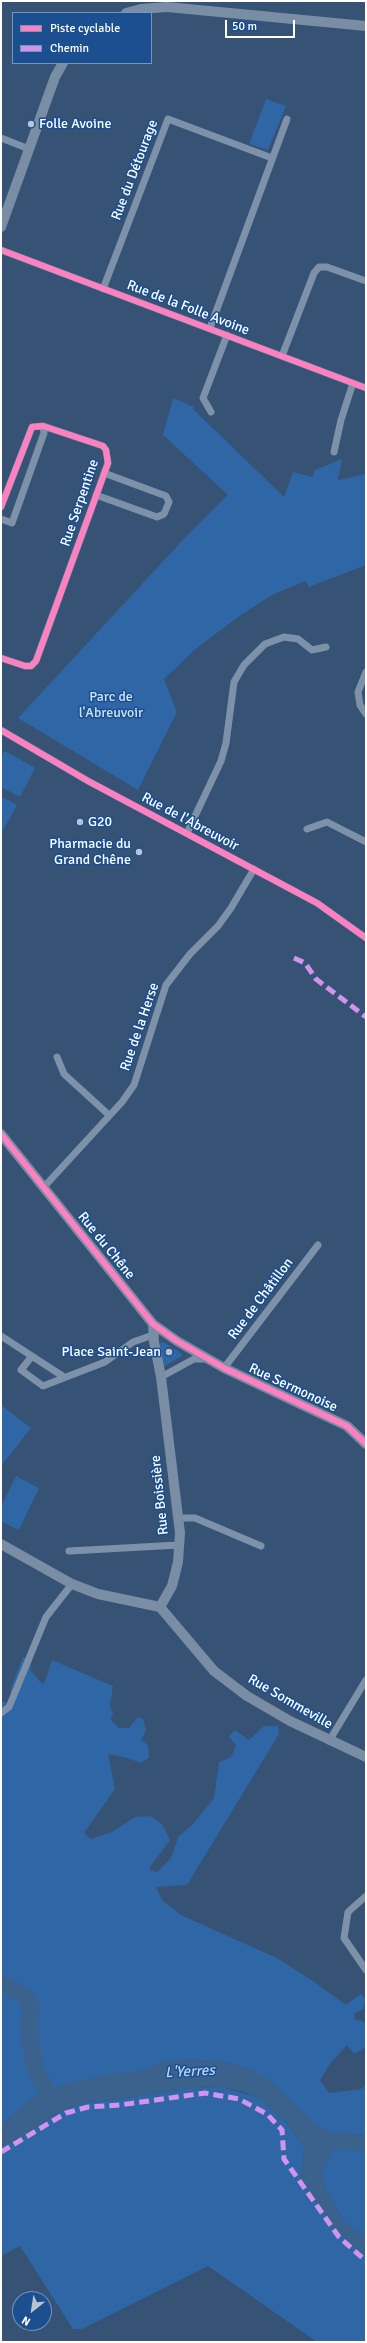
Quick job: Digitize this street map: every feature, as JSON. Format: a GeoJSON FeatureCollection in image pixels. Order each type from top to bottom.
{"type":"FeatureCollection","features":[{"type":"Feature","properties":{"kind":"street"},"geometry":{"type":"LineString","coordinates":[[130,12],[167,4],[366,26]]}},
{"type":"Feature","properties":{"kind":"street"},"geometry":{"type":"LineString","coordinates":[[1,226],[55,77],[62,64]]}},
{"type":"Feature","properties":{"kind":"street","name":"Rue du Détourage"},"geometry":{"type":"LineString","coordinates":[[103,289],[168,119],[272,158]]}},
{"type":"Feature","properties":{"kind":"street"},"geometry":{"type":"LineString","coordinates":[[210,328],[287,119]]}},
{"type":"Feature","properties":{"kind":"street"},"geometry":{"type":"LineString","coordinates":[[1,138],[29,149]]}},
{"type":"Feature","properties":{"kind":"street","name":"Rue de la Folle Avoine"},"geometry":{"type":"LineString","coordinates":[[1,250],[366,388]]}},
{"type":"Feature","properties":{"kind":"street"},"geometry":{"type":"LineString","coordinates":[[282,356],[314,273],[319,267],[327,267],[366,281]]}},
{"type":"Feature","properties":{"kind":"street"},"geometry":{"type":"LineString","coordinates":[[211,412],[203,398],[227,335]]}},
{"type":"Feature","properties":{"kind":"street"},"geometry":{"type":"LineString","coordinates":[[334,452],[341,420],[353,383]]}},
{"type":"Feature","properties":{"kind":"street"},"geometry":{"type":"LineString","coordinates":[[1,507],[28,433],[35,426],[43,426],[44,433],[12,523],[1,519]]}},
{"type":"Feature","properties":{"kind":"street","name":"Rue Serpentine"},"geometry":{"type":"LineString","coordinates":[[1,658],[24,666],[31,666],[36,661],[109,458],[103,446],[43,426]]}},
{"type":"Feature","properties":{"kind":"street","name":"Rue Serpentine"},"geometry":{"type":"LineString","coordinates":[[96,495],[157,516],[164,514],[169,502],[166,496],[104,473]]}},
{"type":"Feature","properties":{"kind":"street"},"geometry":{"type":"LineString","coordinates":[[187,833],[221,761],[226,743],[233,685],[244,665],[265,644],[284,637],[298,639],[312,650],[326,646]]}},
{"type":"Feature","properties":{"kind":"street"},"geometry":{"type":"LineString","coordinates":[[366,672],[358,692],[360,705],[366,714]]}},
{"type":"Feature","properties":{"kind":"street","name":"Rue de l'Abreuvoir"},"geometry":{"type":"LineString","coordinates":[[1,730],[88,781],[317,903],[364,934]]}},
{"type":"Feature","properties":{"kind":"street"},"geometry":{"type":"LineString","coordinates":[[307,829],[327,822],[366,842]]}},
{"type":"Feature","properties":{"kind":"street","name":"Rue de la Herse"},"geometry":{"type":"LineString","coordinates":[[43,1188],[134,1085],[166,985],[190,954],[227,914],[254,869]]}},
{"type":"Feature","properties":{"kind":"street"},"geometry":{"type":"LineString","coordinates":[[57,1057],[64,1074],[109,1115]]}},
{"type":"Feature","properties":{"kind":"street","name":"Rue du Chêne"},"geometry":{"type":"LineString","coordinates":[[1,1134],[153,1324],[206,1358]]}},
{"type":"Feature","properties":{"kind":"street","name":"Rue de Châtillon"},"geometry":{"type":"LineString","coordinates":[[224,1368],[318,1245]]}},
{"type":"Feature","properties":{"kind":"street","name":"Rue Boissière"},"geometry":{"type":"LineString","coordinates":[[153,1324],[153,1335],[161,1377],[178,1518],[179,1545],[178,1562],[172,1586],[160,1607]]}},
{"type":"Feature","properties":{"kind":"street"},"geometry":{"type":"LineString","coordinates":[[32,1356],[22,1370],[43,1386],[105,1362],[133,1342],[153,1335]]}},
{"type":"Feature","properties":{"kind":"street"},"geometry":{"type":"LineString","coordinates":[[1,1336],[64,1377]]}},
{"type":"Feature","properties":{"kind":"street"},"geometry":{"type":"LineString","coordinates":[[161,1377],[194,1359],[206,1358]]}},
{"type":"Feature","properties":{"kind":"street","name":"Rue Sermonoise"},"geometry":{"type":"LineString","coordinates":[[206,1358],[347,1426],[366,1444]]}},
{"type":"Feature","properties":{"kind":"street"},"geometry":{"type":"LineString","coordinates":[[178,1518],[195,1518],[261,1546]]}},
{"type":"Feature","properties":{"kind":"street"},"geometry":{"type":"LineString","coordinates":[[1,1544],[72,1584],[98,1594],[160,1607]]}},
{"type":"Feature","properties":{"kind":"street"},"geometry":{"type":"LineString","coordinates":[[69,1551],[179,1545]]}},
{"type":"Feature","properties":{"kind":"street"},"geometry":{"type":"LineString","coordinates":[[1,1713],[9,1707],[46,1617],[72,1584]]}},
{"type":"Feature","properties":{"kind":"street","name":"Rue Sommeville"},"geometry":{"type":"LineString","coordinates":[[160,1607],[214,1671],[247,1696],[329,1740],[366,1757]]}},
{"type":"Feature","properties":{"kind":"street"},"geometry":{"type":"LineString","coordinates":[[329,1740],[356,1693],[366,1680]]}},
{"type":"Feature","properties":{"kind":"street"},"geometry":{"type":"LineString","coordinates":[[366,1896],[348,1912],[344,1938],[366,1970]]}},
{"type":"Feature","properties":{"kind":"green space"},"geometry":{"type":"Polygon","coordinates":[[[266,99],[286,106],[268,150],[249,144],[266,99]]]}},
{"type":"Feature","properties":{"kind":"green space","name":"Parc de l'Abreuvoir"},"geometry":{"type":"Polygon","coordinates":[[[173,398],[194,407],[193,409],[284,497],[293,472],[312,477],[315,470],[342,459],[338,480],[366,474],[366,565],[309,587],[305,581],[272,595],[241,615],[198,647],[164,679],[177,712],[138,790],[18,718],[180,543],[228,495],[163,435],[173,398]]]}},
{"type":"Feature","properties":{"kind":"green space"},"geometry":{"type":"Polygon","coordinates":[[[5,751],[35,768],[20,797],[1,787],[1,755],[5,751]]]}},
{"type":"Feature","properties":{"kind":"green space"},"geometry":{"type":"Polygon","coordinates":[[[1,796],[17,805],[1,834],[1,796]]]}},
{"type":"Feature","properties":{"kind":"green space"},"geometry":{"type":"Polygon","coordinates":[[[163,1342],[181,1353],[182,1356],[163,1367],[159,1344],[163,1342]]]}},
{"type":"Feature","properties":{"kind":"green space"},"geometry":{"type":"Polygon","coordinates":[[[1,1405],[31,1428],[1,1466],[1,1405]]]}},
{"type":"Feature","properties":{"kind":"green space"},"geometry":{"type":"Polygon","coordinates":[[[16,1476],[39,1488],[19,1530],[1,1521],[1,1507],[16,1476]]]}},
{"type":"Feature","properties":{"kind":"green space"},"geometry":{"type":"Polygon","coordinates":[[[23,1657],[31,1661],[31,1671],[42,1684],[45,1681],[52,1660],[113,1686],[110,1706],[113,1714],[110,1719],[119,1728],[129,1728],[138,1717],[143,1719],[146,1730],[141,1740],[148,1745],[149,1758],[140,1763],[128,1758],[108,1754],[115,1789],[84,1833],[91,1839],[112,1832],[135,1817],[150,1816],[162,1824],[170,1840],[150,1867],[150,1870],[157,1872],[171,1858],[178,1837],[193,1824],[214,1798],[219,1762],[231,1757],[236,1746],[229,1736],[235,1730],[249,1740],[264,1726],[278,1726],[279,1734],[187,1885],[156,1887],[162,1900],[181,1915],[277,1958],[313,1981],[346,2005],[361,1994],[366,1999],[363,2009],[354,2014],[354,2019],[365,2022],[366,2047],[354,2054],[347,2045],[330,2064],[320,2080],[329,2093],[361,2089],[366,2084],[366,2136],[328,2132],[317,2126],[270,2081],[247,2068],[215,2060],[167,2061],[145,2070],[31,2099],[1,2126],[1,1701],[12,1704],[15,1698],[10,1690],[23,1657]]]}},
{"type":"Feature","properties":{"kind":"green space"},"geometry":{"type":"Polygon","coordinates":[[[222,2087],[257,2097],[285,2121],[305,2148],[300,2177],[333,2226],[352,2245],[366,2256],[366,2342],[317,2342],[208,2266],[82,2329],[73,2329],[52,2296],[52,2291],[49,2291],[20,2246],[1,2256],[1,2146],[22,2137],[59,2112],[87,2102],[112,2100],[191,2088],[222,2087]]]}},
{"type":"Feature","properties":{"kind":"green space"},"geometry":{"type":"Polygon","coordinates":[[[334,2148],[366,2151],[366,2238],[345,2223],[324,2187],[322,2170],[334,2148]]]}},
{"type":"Feature","properties":{"kind":"water","name":"L'Yerres"},"geometry":{"type":"Polygon","coordinates":[[[215,2060],[247,2068],[270,2081],[317,2126],[328,2132],[366,2136],[366,2151],[334,2149],[322,2170],[324,2187],[345,2223],[366,2238],[366,2256],[352,2245],[333,2226],[300,2177],[305,2148],[285,2121],[257,2097],[241,2091],[222,2087],[191,2088],[112,2100],[87,2102],[59,2112],[22,2137],[1,2146],[1,2126],[31,2099],[62,2085],[105,2075],[145,2070],[167,2061],[215,2060]]]}},
{"type":"Feature","properties":{"kind":"waterway"},"geometry":{"type":"LineString","coordinates":[[1,1984],[25,1996],[31,2009],[29,2031],[35,2070],[53,2101]]}},
{"type":"Feature","properties":{"kind":"marked path"},"geometry":{"type":"LineString","coordinates":[[294,958],[305,963],[316,979],[366,1017]]}},
{"type":"Feature","properties":{"kind":"marked path"},"geometry":{"type":"LineString","coordinates":[[1,2152],[66,2113],[88,2107],[120,2105],[205,2093],[239,2099],[267,2114],[282,2130],[284,2159],[339,2237],[366,2261]]}},
{"type":"Feature","properties":{"kind":"cycle path"},"geometry":{"type":"LineString","coordinates":[[1,250],[366,388]]}},
{"type":"Feature","properties":{"kind":"cycle path"},"geometry":{"type":"LineString","coordinates":[[1,507],[32,427],[43,426],[103,446],[106,450],[108,463],[36,661],[31,666],[25,666],[1,658]]}},
{"type":"Feature","properties":{"kind":"cycle path"},"geometry":{"type":"LineString","coordinates":[[1,730],[88,781],[317,903],[366,938]]}},
{"type":"Feature","properties":{"kind":"cycle path"},"geometry":{"type":"LineString","coordinates":[[1,1134],[153,1324],[177,1341],[224,1368],[347,1426],[366,1444]]}},
{"type":"Feature","properties":{"kind":"place","name":"Folle Avoine"},"geometry":{"type":"Point","coordinates":[31,124]}},
{"type":"Feature","properties":{"kind":"place","name":"G20"},"geometry":{"type":"Point","coordinates":[80,822]}},
{"type":"Feature","properties":{"kind":"place","name":"Pharmacie du Grand Chêne"},"geometry":{"type":"Point","coordinates":[139,852]}},
{"type":"Feature","properties":{"kind":"place","name":"Place Saint-Jean"},"geometry":{"type":"Point","coordinates":[169,1352]}}]}
